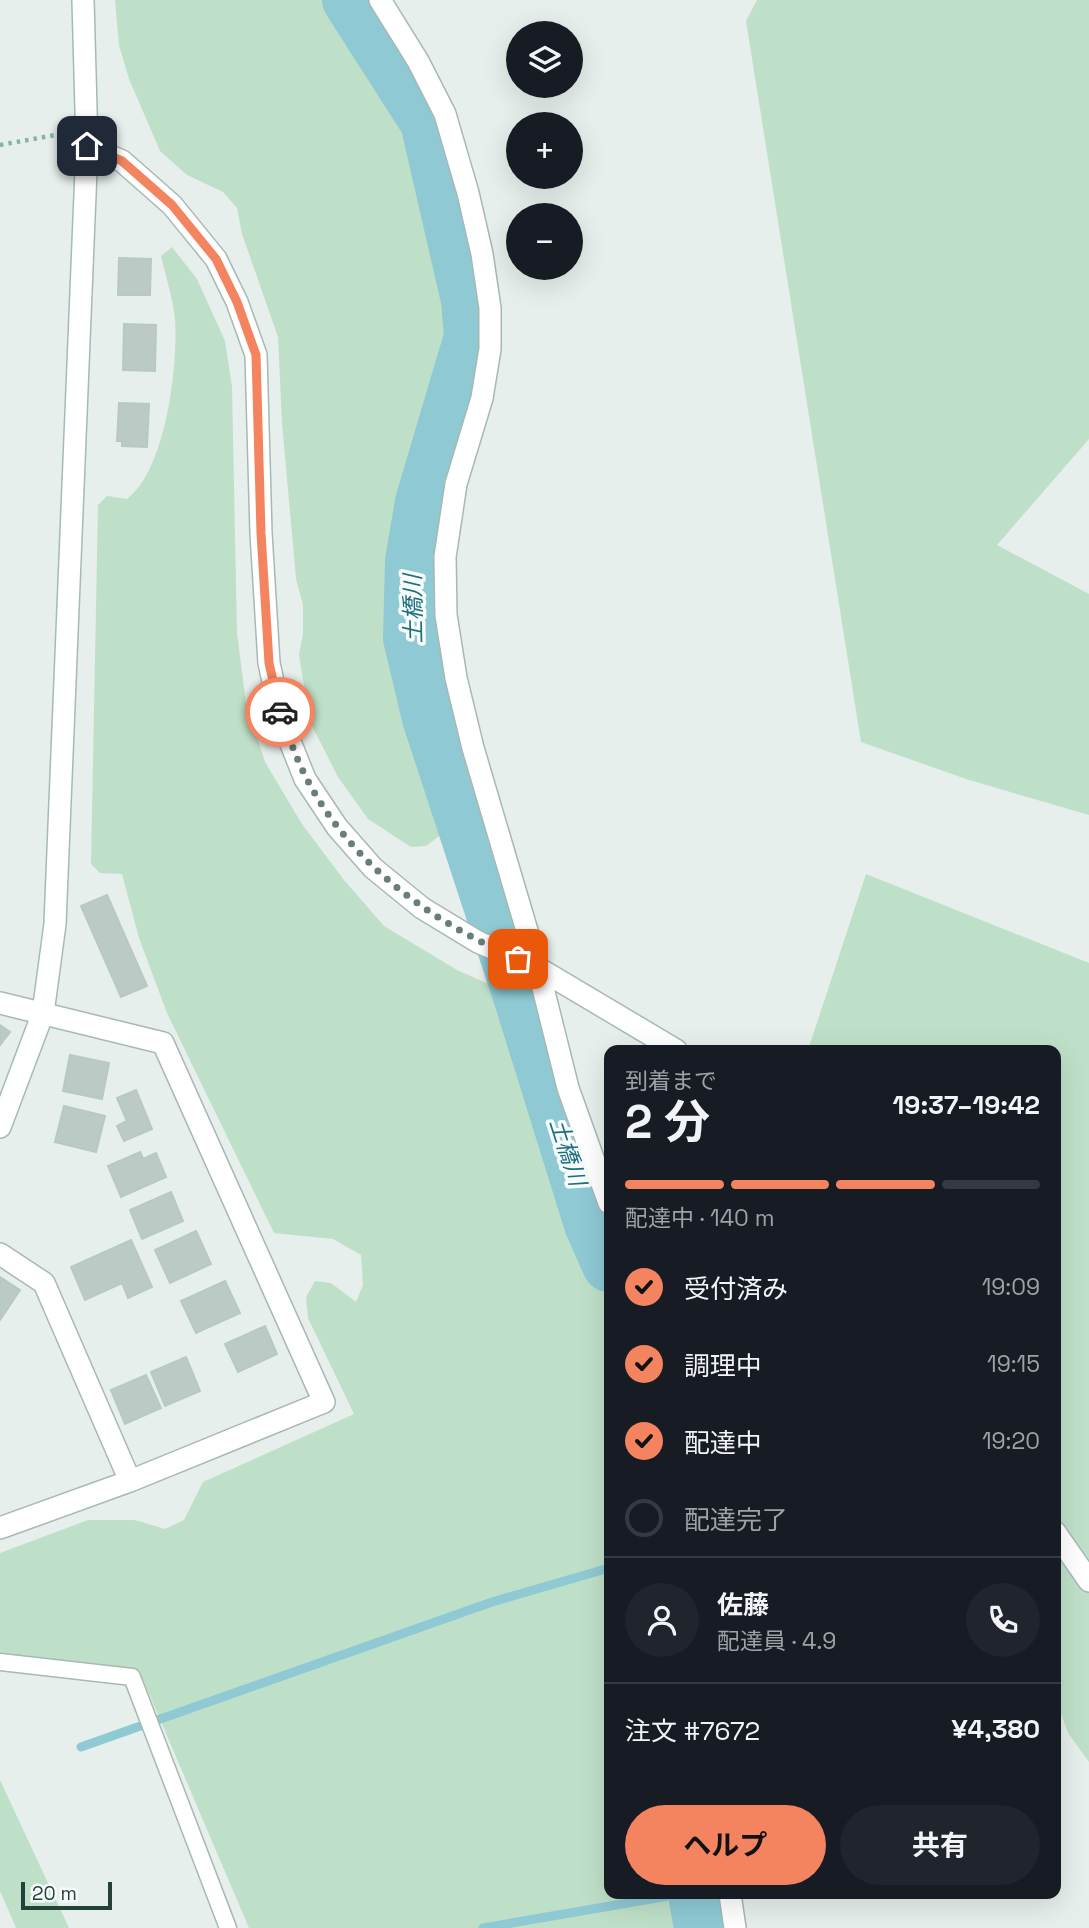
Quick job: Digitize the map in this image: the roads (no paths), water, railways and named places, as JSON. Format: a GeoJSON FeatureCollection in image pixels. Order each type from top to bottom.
{"type":"FeatureCollection","features":[{"type":"Feature","properties":{"kind":"street"},"geometry":{"type":"LineString","coordinates":[[0,1127],[43,1013],[55,924],[87,146],[83,0]]}},
{"type":"Feature","properties":{"kind":"street"},"geometry":{"type":"LineString","coordinates":[[380,0],[418,61],[445,114],[482,254],[490,308],[490,349],[482,398],[456,484],[445,557],[446,615],[456,678],[473,748],[538,968],[568,1088],[604,1189]]}},
{"type":"Feature","properties":{"kind":"street"},"geometry":{"type":"LineString","coordinates":[[87,146],[122,161],[172,205],[216,259],[237,302],[256,355],[261,533],[269,663],[281,719],[305,779],[337,827],[373,868],[422,908],[478,942],[538,968],[668,1045]]}},
{"type":"Feature","properties":{"kind":"street"},"geometry":{"type":"LineString","coordinates":[[0,1003],[163,1043],[324,1402],[130,1481],[0,1528]]}},
{"type":"Feature","properties":{"kind":"street"},"geometry":{"type":"LineString","coordinates":[[0,1254],[44,1283],[130,1481]]}},
{"type":"Feature","properties":{"kind":"street"},"geometry":{"type":"LineString","coordinates":[[1061,1541],[1089,1581]]}},
{"type":"Feature","properties":{"kind":"street"},"geometry":{"type":"LineString","coordinates":[[731,1899],[734,1928]]}},
{"type":"Feature","properties":{"kind":"lane"},"geometry":{"type":"LineString","coordinates":[[0,1662],[132,1677],[228,1928]]}},
{"type":"Feature","properties":{"kind":"waterway","name":"土橋川"},"geometry":{"type":"LineString","coordinates":[[349,0],[427,122],[468,300],[471,337],[422,502],[412,561],[410,638],[429,718],[591,1224],[604,1254]]}},
{"type":"Feature","properties":{"kind":"waterway"},"geometry":{"type":"LineString","coordinates":[[81,1747],[492,1602],[604,1569]]}},
{"type":"Feature","properties":{"kind":"waterway"},"geometry":{"type":"LineString","coordinates":[[483,1928],[651,1899]]}},
{"type":"Feature","properties":{"kind":"waterway","name":"土橋川"},"geometry":{"type":"LineString","coordinates":[[696,1899],[701,1928]]}}]}
